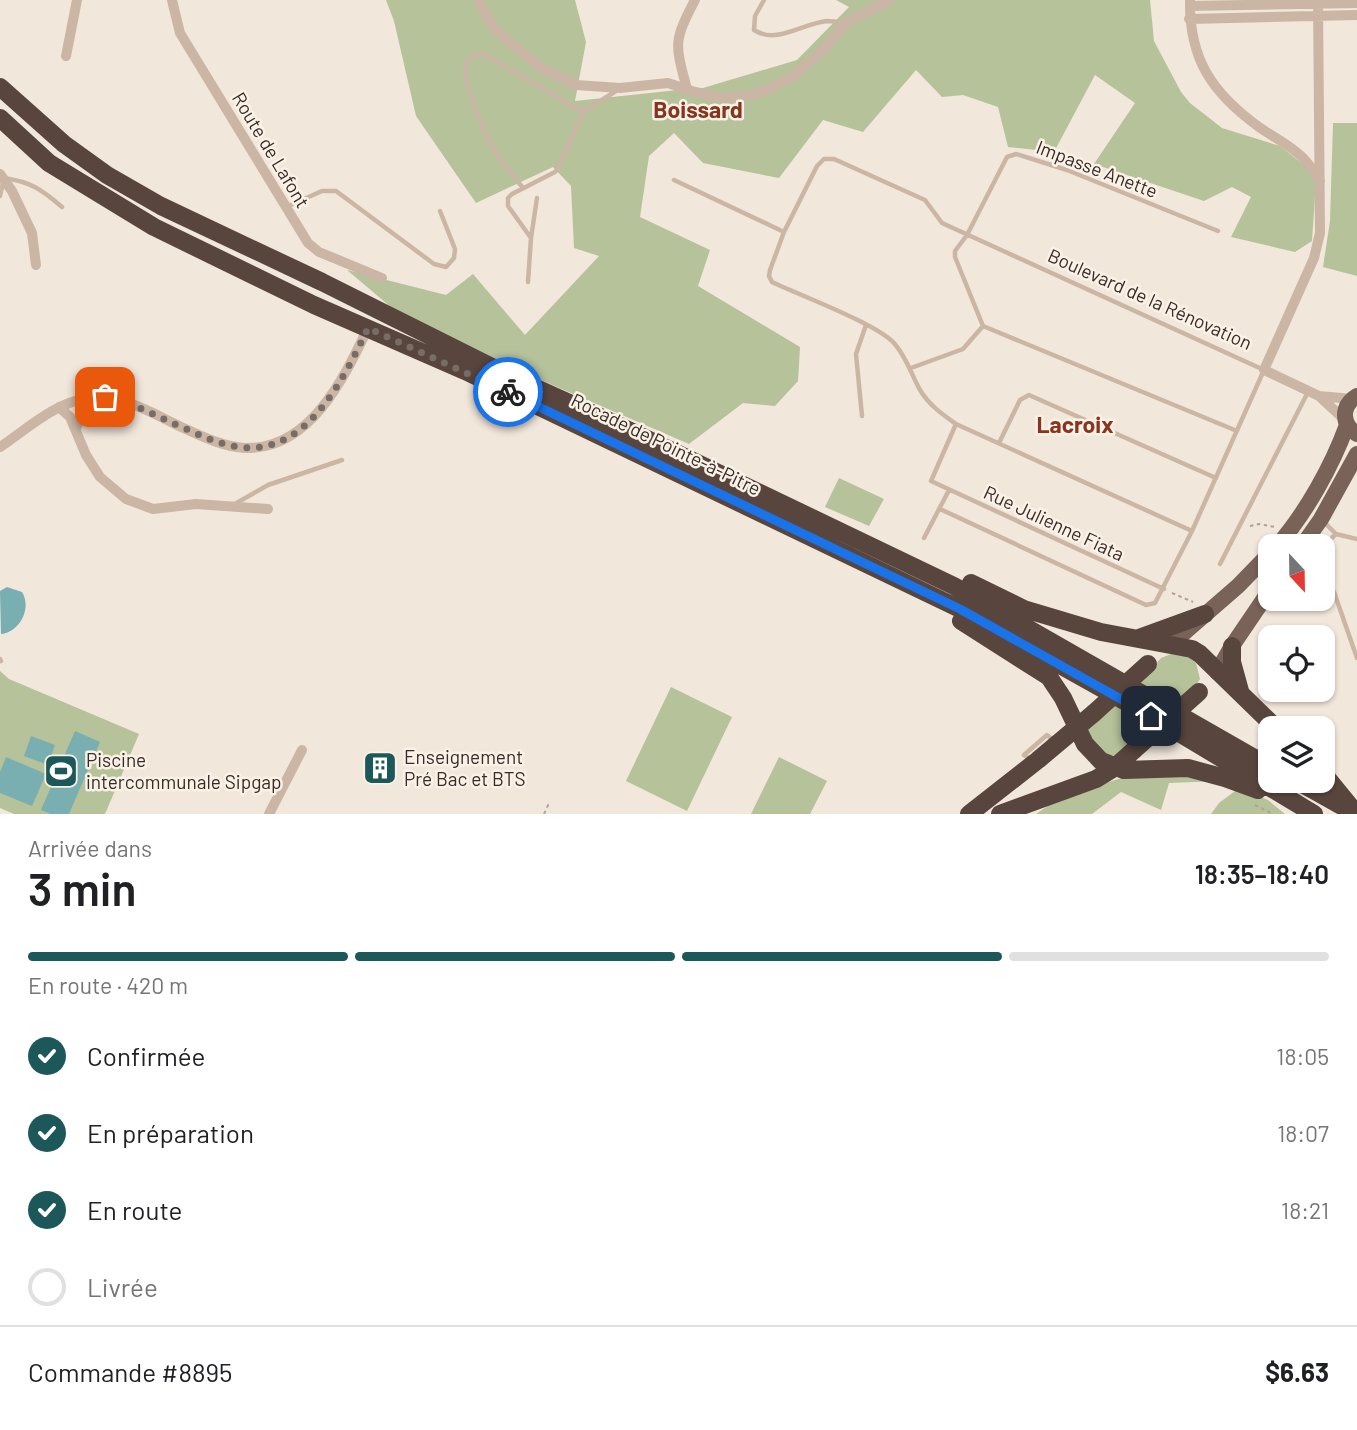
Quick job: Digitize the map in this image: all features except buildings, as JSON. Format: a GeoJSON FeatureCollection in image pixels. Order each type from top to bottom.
{"type":"FeatureCollection","features":[{"type":"Feature","properties":{"kind":"highway","name":"Rocade de Pointe-à-Pitre"},"geometry":{"type":"LineString","coordinates":[[0,87],[64,144],[107,175],[161,206],[322,282],[516,379],[618,425],[902,570],[1308,812]]}},
{"type":"Feature","properties":{"kind":"highway","name":"Rocade de Pointe-à-Pitre"},"geometry":{"type":"LineString","coordinates":[[0,118],[49,163],[133,215],[314,305],[902,570],[965,592],[1258,759]]}},
{"type":"Feature","properties":{"kind":"highway"},"geometry":{"type":"LineString","coordinates":[[902,570],[940,568],[1024,609],[1101,632],[1192,649],[1263,716]]}},
{"type":"Feature","properties":{"kind":"highway"},"geometry":{"type":"LineString","coordinates":[[902,570],[953,617],[1049,677],[1093,755],[1114,768],[1188,768],[1225,778],[1278,807],[1308,812]]}},
{"type":"Feature","properties":{"kind":"highway"},"geometry":{"type":"LineString","coordinates":[[1135,639],[1208,612]]}},
{"type":"Feature","properties":{"kind":"highway"},"geometry":{"type":"LineString","coordinates":[[969,814],[1077,729],[1170,645]]}},
{"type":"Feature","properties":{"kind":"highway"},"geometry":{"type":"LineString","coordinates":[[1232,646],[1233,670],[1241,695]]}},
{"type":"Feature","properties":{"kind":"highway"},"geometry":{"type":"LineString","coordinates":[[1000,814],[1096,779],[1114,768],[1199,692],[1217,672]]}},
{"type":"Feature","properties":{"kind":"highway"},"geometry":{"type":"LineString","coordinates":[[1335,787],[1357,814]]}},
{"type":"Feature","properties":{"kind":"highway"},"geometry":{"type":"LineString","coordinates":[[1319,793],[1357,814]]}},
{"type":"Feature","properties":{"kind":"highway"},"geometry":{"type":"LineString","coordinates":[[1340,793],[1357,804]]}},
{"type":"Feature","properties":{"kind":"main road"},"geometry":{"type":"LineString","coordinates":[[1288,533],[1331,465],[1350,426],[1345,409],[1354,397]]}},
{"type":"Feature","properties":{"kind":"main road"},"geometry":{"type":"LineString","coordinates":[[1310,534],[1357,454]]}},
{"type":"Feature","properties":{"kind":"main road"},"geometry":{"type":"LineString","coordinates":[[1170,645],[1258,567]]}},
{"type":"Feature","properties":{"kind":"main road"},"geometry":{"type":"LineString","coordinates":[[1217,672],[1258,608]]}},
{"type":"Feature","properties":{"kind":"street"},"geometry":{"type":"LineString","coordinates":[[66,56],[77,0]]}},
{"type":"Feature","properties":{"kind":"street","name":"Route de Lafont"},"geometry":{"type":"LineString","coordinates":[[172,0],[180,33],[308,243],[318,252],[382,278]]}},
{"type":"Feature","properties":{"kind":"street"},"geometry":{"type":"LineString","coordinates":[[478,0],[495,30],[540,67],[576,85],[620,88],[668,83],[722,98],[765,91],[794,75],[821,52],[846,23],[891,0]]}},
{"type":"Feature","properties":{"kind":"street"},"geometry":{"type":"LineString","coordinates":[[687,89],[676,48],[680,28],[695,0]]}},
{"type":"Feature","properties":{"kind":"street"},"geometry":{"type":"LineString","coordinates":[[1264,370],[1314,258],[1320,233],[1318,2]]}},
{"type":"Feature","properties":{"kind":"street"},"geometry":{"type":"LineString","coordinates":[[1320,181],[1302,157],[1256,125],[1218,92],[1196,51],[1189,19],[1189,3],[1357,3]]}},
{"type":"Feature","properties":{"kind":"street"},"geometry":{"type":"LineString","coordinates":[[1189,19],[1357,15]]}},
{"type":"Feature","properties":{"kind":"street"},"geometry":{"type":"LineString","coordinates":[[2,176],[32,233],[36,265]]}},
{"type":"Feature","properties":{"kind":"street"},"geometry":{"type":"LineString","coordinates":[[0,447],[60,407],[88,398],[127,402],[223,444],[243,448],[278,442],[298,432],[321,409],[344,377],[368,328]]}},
{"type":"Feature","properties":{"kind":"street","name":"Boulevard de la Rénovation"},"geometry":{"type":"LineString","coordinates":[[1264,370],[1319,396],[1350,426]]}},
{"type":"Feature","properties":{"kind":"street","name":"Boulevard de la Rénovation"},"geometry":{"type":"LineString","coordinates":[[1319,396],[1354,397]]}},
{"type":"Feature","properties":{"kind":"street"},"geometry":{"type":"LineString","coordinates":[[76,429],[80,414],[100,398]]}},
{"type":"Feature","properties":{"kind":"street"},"geometry":{"type":"LineString","coordinates":[[60,407],[70,417],[86,454],[100,477],[126,499],[153,509],[196,504],[268,509]]}},
{"type":"Feature","properties":{"kind":"street"},"geometry":{"type":"LineString","coordinates":[[269,814],[302,750]]}},
{"type":"Feature","properties":{"kind":"lane"},"geometry":{"type":"LineString","coordinates":[[764,0],[755,16],[754,30],[768,36],[790,33],[828,21],[846,23]]}},
{"type":"Feature","properties":{"kind":"lane"},"geometry":{"type":"LineString","coordinates":[[523,188],[495,151],[481,123],[469,90],[465,69],[468,59],[477,54],[487,56],[583,112]]}},
{"type":"Feature","properties":{"kind":"lane"},"geometry":{"type":"LineString","coordinates":[[531,238],[507,203],[512,194],[555,172],[583,112],[620,88]]}},
{"type":"Feature","properties":{"kind":"lane","name":"Impasse Anette"},"geometry":{"type":"LineString","coordinates":[[983,326],[955,251],[967,235],[1006,157],[1016,154],[1067,170],[1219,231]]}},
{"type":"Feature","properties":{"kind":"lane","name":"Boulevard de la Rénovation"},"geometry":{"type":"LineString","coordinates":[[866,325],[772,282],[769,276],[784,232],[817,166],[820,161],[830,158],[926,200],[942,223],[1264,370]]}},
{"type":"Feature","properties":{"kind":"lane"},"geometry":{"type":"LineString","coordinates":[[0,196],[2,176],[27,182],[43,190],[62,207]]}},
{"type":"Feature","properties":{"kind":"lane"},"geometry":{"type":"LineString","coordinates":[[674,180],[784,232]]}},
{"type":"Feature","properties":{"kind":"lane"},"geometry":{"type":"LineString","coordinates":[[286,207],[322,191],[337,191],[434,264],[446,267],[454,258],[455,248],[440,211]]}},
{"type":"Feature","properties":{"kind":"lane"},"geometry":{"type":"LineString","coordinates":[[528,282],[537,198]]}},
{"type":"Feature","properties":{"kind":"lane"},"geometry":{"type":"LineString","coordinates":[[862,416],[856,354],[866,325],[890,339],[911,368],[920,391],[934,409],[956,424],[1192,531]]}},
{"type":"Feature","properties":{"kind":"lane"},"geometry":{"type":"LineString","coordinates":[[911,368],[962,349],[983,326],[1237,431]]}},
{"type":"Feature","properties":{"kind":"lane"},"geometry":{"type":"LineString","coordinates":[[940,509],[1146,605],[1158,600],[1264,370]]}},
{"type":"Feature","properties":{"kind":"lane"},"geometry":{"type":"LineString","coordinates":[[1220,564],[1308,391]]}},
{"type":"Feature","properties":{"kind":"lane"},"geometry":{"type":"LineString","coordinates":[[999,443],[1020,400],[1029,396],[1037,397],[1216,478]]}},
{"type":"Feature","properties":{"kind":"lane"},"geometry":{"type":"LineString","coordinates":[[924,538],[949,490],[931,481],[956,424]]}},
{"type":"Feature","properties":{"kind":"lane"},"geometry":{"type":"LineString","coordinates":[[229,507],[268,485],[342,460]]}},
{"type":"Feature","properties":{"kind":"lane","name":"Rue Julienne Fiata"},"geometry":{"type":"LineString","coordinates":[[949,490],[1164,589]]}},
{"type":"Feature","properties":{"kind":"lane"},"geometry":{"type":"LineString","coordinates":[[1321,519],[1336,534],[1357,539]]}},
{"type":"Feature","properties":{"kind":"lane"},"geometry":{"type":"LineString","coordinates":[[1335,595],[1357,658]]}},
{"type":"Feature","properties":{"kind":"path"},"geometry":{"type":"LineString","coordinates":[[1239,527],[1271,525],[1288,533]]}},
{"type":"Feature","properties":{"kind":"path"},"geometry":{"type":"LineString","coordinates":[[1164,589],[1208,612]]}},
{"type":"Feature","properties":{"kind":"path"},"geometry":{"type":"LineString","coordinates":[[544,814],[549,803]]}},
{"type":"Feature","properties":{"kind":"path"},"geometry":{"type":"LineString","coordinates":[[1253,804],[1278,807]]}},
{"type":"Feature","properties":{"kind":"green space"},"geometry":{"type":"Polygon","coordinates":[[[386,0],[575,0],[586,42],[575,101],[687,89],[693,91],[797,60],[849,7],[836,0],[1150,0],[1154,41],[1181,92],[1190,103],[1222,128],[1280,146],[1304,165],[1316,181],[1312,241],[1295,252],[1231,237],[1251,197],[1232,187],[1204,201],[1094,164],[1135,103],[1095,75],[1054,152],[1008,147],[998,107],[963,95],[942,97],[916,70],[863,132],[823,120],[779,178],[703,163],[674,133],[649,156],[640,217],[710,250],[698,286],[800,347],[798,381],[775,406],[743,403],[689,444],[411,324],[347,270],[446,295],[473,274],[525,335],[599,256],[574,248],[571,186],[553,167],[476,203],[416,116],[394,21],[386,0]]]}},
{"type":"Feature","properties":{"kind":"green space"},"geometry":{"type":"Polygon","coordinates":[[[1333,123],[1357,123],[1357,276],[1323,267],[1330,221],[1333,123]]]}},
{"type":"Feature","properties":{"kind":"green space"},"geometry":{"type":"Polygon","coordinates":[[[839,478],[884,499],[869,526],[825,507],[839,478]]]}},
{"type":"Feature","properties":{"kind":"green space"},"geometry":{"type":"Polygon","coordinates":[[[1171,654],[1191,656],[1196,663],[1200,679],[1194,689],[1174,705],[1137,684],[1161,658],[1171,654]]]}},
{"type":"Feature","properties":{"kind":"green space","name":"Piscine intercommunale Sipgap"},"geometry":{"type":"Polygon","coordinates":[[[0,671],[9,679],[139,734],[105,814],[14,814],[0,808],[0,671]]]}},
{"type":"Feature","properties":{"kind":"green space"},"geometry":{"type":"Polygon","coordinates":[[[671,687],[732,717],[687,811],[626,781],[671,687]]]}},
{"type":"Feature","properties":{"kind":"green space"},"geometry":{"type":"Polygon","coordinates":[[[1116,702],[1152,724],[1115,756],[1106,755],[1092,747],[1087,728],[1116,702]]]}},
{"type":"Feature","properties":{"kind":"green space"},"geometry":{"type":"Polygon","coordinates":[[[779,757],[827,781],[810,814],[751,814],[779,757]]]}},
{"type":"Feature","properties":{"kind":"green space"},"geometry":{"type":"Polygon","coordinates":[[[1179,769],[1220,781],[1169,783],[1161,810],[1121,792],[1092,814],[1036,814],[1061,797],[1131,775],[1179,769]]]}},
{"type":"Feature","properties":{"kind":"green space"},"geometry":{"type":"Polygon","coordinates":[[[1239,788],[1268,800],[1285,814],[1211,814],[1219,803],[1239,788]]]}},
{"type":"Feature","properties":{"kind":"water"},"geometry":{"type":"Polygon","coordinates":[[[7,587],[22,592],[26,605],[19,624],[1,634],[0,591],[7,587]]]}},
{"type":"Feature","properties":{"kind":"water"},"geometry":{"type":"Polygon","coordinates":[[[75,731],[100,742],[69,814],[51,814],[41,810],[75,731]]]}},
{"type":"Feature","properties":{"kind":"water"},"geometry":{"type":"Polygon","coordinates":[[[31,736],[55,745],[48,765],[24,756],[31,736]]]}},
{"type":"Feature","properties":{"kind":"water"},"geometry":{"type":"Polygon","coordinates":[[[6,757],[46,774],[32,806],[0,793],[0,772],[6,757]]]}},
{"type":"Feature","properties":{"kind":"way so far"},"geometry":{"type":"LineString","coordinates":[[105,397],[127,402],[223,444],[243,448],[261,447],[298,432],[321,409],[344,377],[368,328],[508,392]]}},
{"type":"Feature","properties":{"kind":"place","name":"Enseignement Pré Bac et BTS"},"geometry":{"type":"Point","coordinates":[380,768]}},
{"type":"Feature","properties":{"kind":"place","name":"Piscine intercommunale Sipgap"},"geometry":{"type":"Point","coordinates":[61,771]}},
{"type":"Feature","properties":{"kind":"district","name":"Boissard"},"geometry":{"type":"Point","coordinates":[698,110]}},
{"type":"Feature","properties":{"kind":"district","name":"Lacroix"},"geometry":{"type":"Point","coordinates":[1075,425]}},
{"type":"Feature","properties":{"kind":"route"},"geometry":{"type":"LineString","coordinates":[[508,392],[899,578],[960,609],[1151,716]]}}]}
